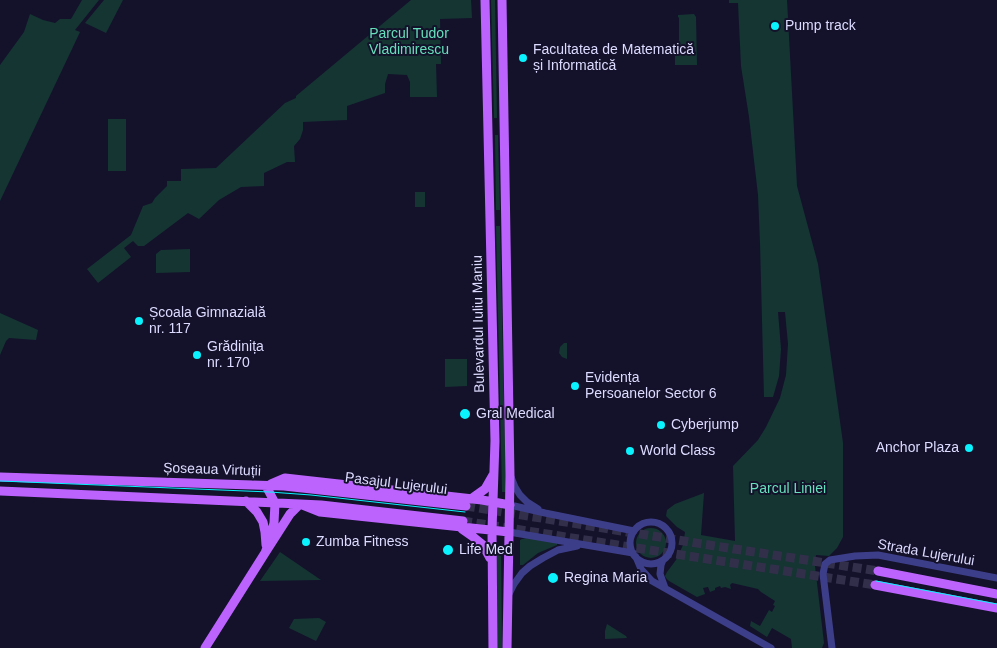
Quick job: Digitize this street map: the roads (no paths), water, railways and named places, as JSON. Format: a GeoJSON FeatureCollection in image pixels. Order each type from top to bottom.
{"type":"FeatureCollection","features":[{"type":"Feature","properties":{"kind":"main road","name":"Bulevardul Iuliu Maniu"},"geometry":{"type":"LineString","coordinates":[[485,0],[495,441],[492,530],[493,648]]}},
{"type":"Feature","properties":{"kind":"main road"},"geometry":{"type":"LineString","coordinates":[[502,0],[510,476],[507,648]]}},
{"type":"Feature","properties":{"kind":"main road"},"geometry":{"type":"LineString","coordinates":[[468,502],[485,488],[494,472]]}},
{"type":"Feature","properties":{"kind":"main road","name":"Șoseaua Virtuții"},"geometry":{"type":"LineString","coordinates":[[0,477],[266,486],[285,478],[468,502],[493,502],[510,505]]}},
{"type":"Feature","properties":{"kind":"main road"},"geometry":{"type":"LineString","coordinates":[[265,553],[273,529],[275,503],[266,486]]}},
{"type":"Feature","properties":{"kind":"main road","name":"Pasajul Lujerului"},"geometry":{"type":"LineString","coordinates":[[266,486],[468,502]]}},
{"type":"Feature","properties":{"kind":"main road"},"geometry":{"type":"LineString","coordinates":[[0,491],[300,504],[320,512],[460,524],[509,532]]}},
{"type":"Feature","properties":{"kind":"main road"},"geometry":{"type":"LineString","coordinates":[[246,502],[257,512],[263,522],[265,553]]}},
{"type":"Feature","properties":{"kind":"main road"},"geometry":{"type":"LineString","coordinates":[[204,648],[290,514],[300,504]]}},
{"type":"Feature","properties":{"kind":"main road","name":"Pasajul Lujerului"},"geometry":{"type":"LineString","coordinates":[[300,504],[321,505],[460,524]]}},
{"type":"Feature","properties":{"kind":"main road"},"geometry":{"type":"LineString","coordinates":[[460,524],[483,545],[492,562]]}},
{"type":"Feature","properties":{"kind":"main road"},"geometry":{"type":"LineString","coordinates":[[878,571],[997,594]]}},
{"type":"Feature","properties":{"kind":"main road"},"geometry":{"type":"LineString","coordinates":[[875,585],[997,608]]}},
{"type":"Feature","properties":{"kind":"street"},"geometry":{"type":"LineString","coordinates":[[510,476],[523,499],[545,513]]}},
{"type":"Feature","properties":{"kind":"street"},"geometry":{"type":"LineString","coordinates":[[510,505],[634,531]]}},
{"type":"Feature","properties":{"kind":"street"},"geometry":{"type":"LineString","coordinates":[[665,588],[660,574],[661,565],[672,546],[670,535],[664,526],[650,522],[641,525],[634,531],[630,541],[634,555],[644,574],[652,581],[771,648]]}},
{"type":"Feature","properties":{"kind":"street"},"geometry":{"type":"LineString","coordinates":[[509,532],[634,555],[646,563],[652,564],[664,560]]}},
{"type":"Feature","properties":{"kind":"street"},"geometry":{"type":"LineString","coordinates":[[508,596],[522,573],[536,562],[558,550],[570,546],[585,545]]}},
{"type":"Feature","properties":{"kind":"street","name":"Strada Lujerului"},"geometry":{"type":"LineString","coordinates":[[831,638],[824,579],[824,566],[830,560],[855,556],[882,556],[997,578]]}},
{"type":"Feature","properties":{"kind":"street"},"geometry":{"type":"LineString","coordinates":[[828,648],[831,638]]}},
{"type":"Feature","properties":{"kind":"street"},"geometry":{"type":"LineString","coordinates":[[831,638],[832,648]]}},
{"type":"Feature","properties":{"kind":"tunnel"},"geometry":{"type":"LineString","coordinates":[[466,506],[878,571]]}},
{"type":"Feature","properties":{"kind":"tunnel"},"geometry":{"type":"LineString","coordinates":[[463,521],[875,585]]}},
{"type":"Feature","properties":{"kind":"tram line"},"geometry":{"type":"LineString","coordinates":[[0,481],[270,492],[465,512]]}},
{"type":"Feature","properties":{"kind":"tram line"},"geometry":{"type":"LineString","coordinates":[[876,581],[997,604]]}},
{"type":"Feature","properties":{"kind":"place","name":"Pump track"},"geometry":{"type":"Point","coordinates":[775,26]}},
{"type":"Feature","properties":{"kind":"place","name":"Facultatea de Matematică și Informatică"},"geometry":{"type":"Point","coordinates":[523,58]}},
{"type":"Feature","properties":{"kind":"place","name":"Școala Gimnazială nr. 117"},"geometry":{"type":"Point","coordinates":[139,321]}},
{"type":"Feature","properties":{"kind":"place","name":"Grădinița nr. 170"},"geometry":{"type":"Point","coordinates":[197,355]}},
{"type":"Feature","properties":{"kind":"place","name":"Evidența Persoanelor Sector 6"},"geometry":{"type":"Point","coordinates":[575,386]}},
{"type":"Feature","properties":{"kind":"place","name":"Gral Medical"},"geometry":{"type":"Point","coordinates":[465,414]}},
{"type":"Feature","properties":{"kind":"place","name":"Cyberjump"},"geometry":{"type":"Point","coordinates":[661,425]}},
{"type":"Feature","properties":{"kind":"place","name":"Anchor Plaza"},"geometry":{"type":"Point","coordinates":[969,448]}},
{"type":"Feature","properties":{"kind":"place","name":"World Class"},"geometry":{"type":"Point","coordinates":[630,451]}},
{"type":"Feature","properties":{"kind":"place","name":"Zumba Fitness"},"geometry":{"type":"Point","coordinates":[306,542]}},
{"type":"Feature","properties":{"kind":"place","name":"Life Med"},"geometry":{"type":"Point","coordinates":[448,550]}},
{"type":"Feature","properties":{"kind":"place","name":"Regina Maria"},"geometry":{"type":"Point","coordinates":[553,578]}},
{"type":"Feature","properties":{"kind":"park label","name":"Parcul Tudor Vladimirescu"},"geometry":{"type":"Point","coordinates":[409,42]}},
{"type":"Feature","properties":{"kind":"park label","name":"Parcul Liniei"},"geometry":{"type":"Point","coordinates":[788,489]}}]}
